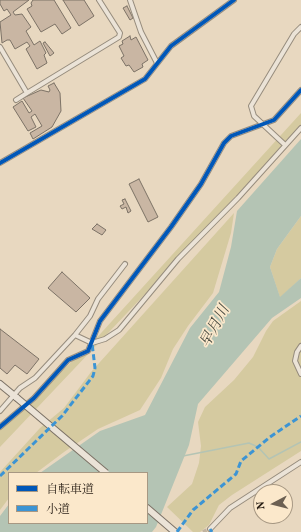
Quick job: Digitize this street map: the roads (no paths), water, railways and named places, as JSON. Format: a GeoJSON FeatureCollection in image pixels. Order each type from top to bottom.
{"type":"FeatureCollection","features":[{"type":"Feature","properties":{"kind":"main road"},"geometry":{"type":"LineString","coordinates":[[0,384],[105,472]]}},
{"type":"Feature","properties":{"kind":"main road"},"geometry":{"type":"LineString","coordinates":[[148,509],[175,532]]}},
{"type":"Feature","properties":{"kind":"street"},"geometry":{"type":"LineString","coordinates":[[16,100],[119,37],[120,33],[99,0]]}},
{"type":"Feature","properties":{"kind":"street"},"geometry":{"type":"LineString","coordinates":[[130,0],[141,32],[157,62]]}},
{"type":"Feature","properties":{"kind":"street"},"geometry":{"type":"LineString","coordinates":[[0,163],[131,88],[144,78],[182,36],[234,0]]}},
{"type":"Feature","properties":{"kind":"street"},"geometry":{"type":"LineString","coordinates":[[284,144],[254,116],[251,106],[294,34],[301,28]]}},
{"type":"Feature","properties":{"kind":"street"},"geometry":{"type":"LineString","coordinates":[[0,48],[27,93]]}},
{"type":"Feature","properties":{"kind":"street"},"geometry":{"type":"LineString","coordinates":[[0,427],[34,398],[68,360],[88,351],[100,321],[201,184],[224,143],[231,136],[274,120],[301,90]]}},
{"type":"Feature","properties":{"kind":"street"},"geometry":{"type":"LineString","coordinates":[[75,335],[92,342],[105,339],[119,330],[178,260],[238,198],[284,144],[301,128]]}},
{"type":"Feature","properties":{"kind":"street"},"geometry":{"type":"LineString","coordinates":[[0,411],[35,378],[75,335],[90,316],[98,299],[125,264]]}},
{"type":"Feature","properties":{"kind":"street"},"geometry":{"type":"LineString","coordinates":[[301,346],[297,352],[295,362],[301,374]]}},
{"type":"Feature","properties":{"kind":"street"},"geometry":{"type":"LineString","coordinates":[[210,529],[230,508],[301,462]]}},
{"type":"Feature","properties":{"kind":"water","name":"早月川"},"geometry":{"type":"Polygon","coordinates":[[[301,139],[301,216],[277,249],[270,267],[280,297],[301,278],[301,298],[272,318],[198,404],[189,445],[156,527],[152,532],[0,532],[0,516],[8,505],[8,524],[148,524],[148,472],[41,472],[100,431],[145,415],[190,328],[219,292],[231,247],[237,211],[301,139]]]}},
{"type":"Feature","properties":{"kind":"waterway"},"geometry":{"type":"LineString","coordinates":[[183,456],[249,443],[258,447],[269,459],[301,442]]}},
{"type":"Feature","properties":{"kind":"tunnel"},"geometry":{"type":"LineString","coordinates":[[203,532],[210,529]]}}]}
